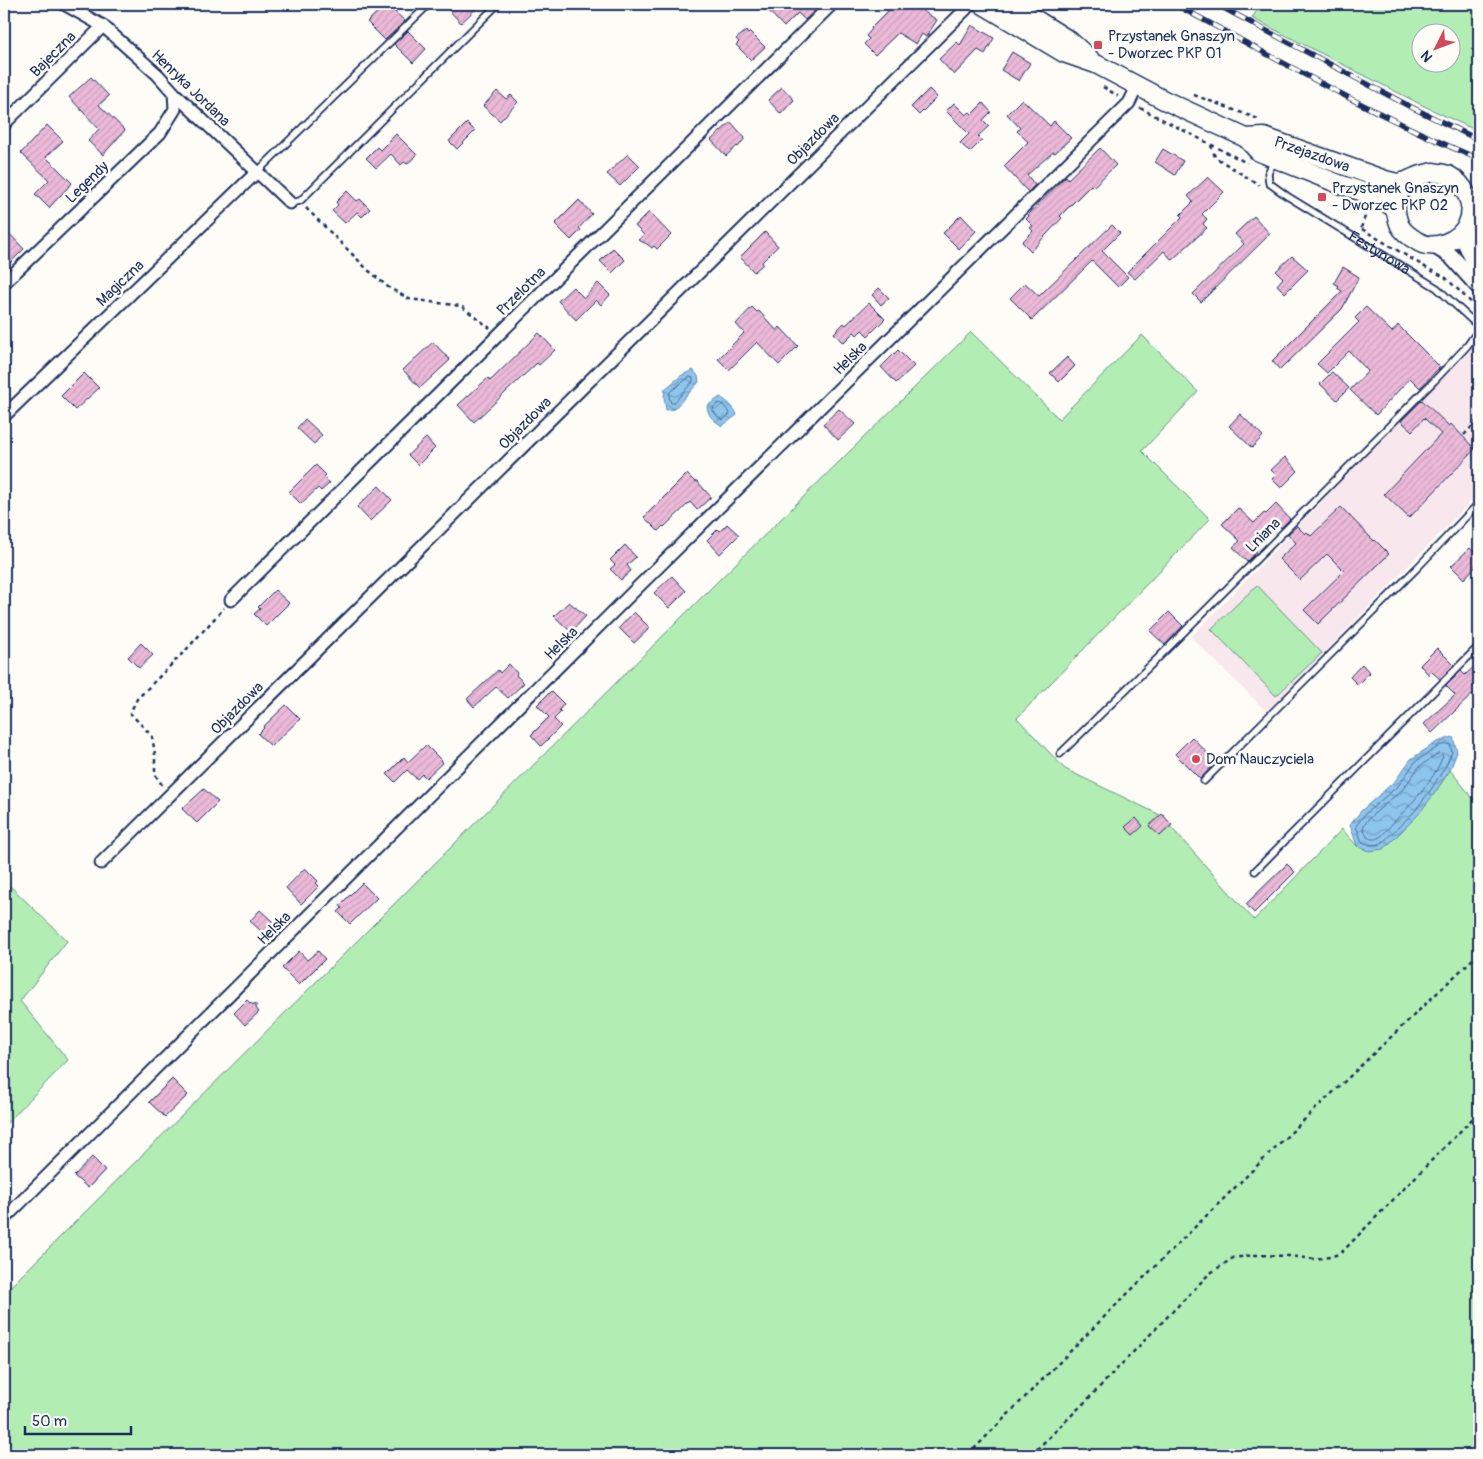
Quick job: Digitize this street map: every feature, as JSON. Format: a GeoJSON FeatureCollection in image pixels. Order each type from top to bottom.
{"type":"FeatureCollection","features":[{"type":"Feature","properties":{"kind":"main road","name":"Przejazdowa"},"geometry":{"type":"LineString","coordinates":[[982,4],[1064,52],[1096,64],[1137,87],[1246,138],[1259,152],[1372,195],[1385,201],[1395,209]]}},
{"type":"Feature","properties":{"kind":"main road","name":"Przejazdowa"},"geometry":{"type":"LineString","coordinates":[[1018,6],[1070,41],[1096,64]]}},
{"type":"Feature","properties":{"kind":"main road","name":"Przejazdowa"},"geometry":{"type":"LineString","coordinates":[[1246,138],[1264,137],[1385,180],[1397,183],[1407,181]]}},
{"type":"Feature","properties":{"kind":"main road"},"geometry":{"type":"LineString","coordinates":[[1433,172],[1447,174],[1472,195],[1469,201],[1470,225],[1454,238],[1434,246],[1422,245],[1403,230],[1397,220],[1396,199],[1407,181],[1420,175],[1433,172]]}},
{"type":"Feature","properties":{"kind":"street","name":"Henryka Jordana"},"geometry":{"type":"LineString","coordinates":[[64,4],[102,26],[158,75],[174,93],[256,172],[295,202]]}},
{"type":"Feature","properties":{"kind":"street","name":"Przelotna"},"geometry":{"type":"LineString","coordinates":[[231,600],[832,4]]}},
{"type":"Feature","properties":{"kind":"street","name":"Objazdowa"},"geometry":{"type":"LineString","coordinates":[[101,863],[969,4]]}},
{"type":"Feature","properties":{"kind":"street","name":"Bajeczna"},"geometry":{"type":"LineString","coordinates":[[4,124],[102,26]]}},
{"type":"Feature","properties":{"kind":"street","name":"Helska"},"geometry":{"type":"LineString","coordinates":[[4,1219],[638,587],[1129,103],[1137,87]]}},
{"type":"Feature","properties":{"kind":"street","name":"Legendy"},"geometry":{"type":"LineString","coordinates":[[4,283],[160,133],[175,109],[174,93]]}},
{"type":"Feature","properties":{"kind":"street","name":"Magiczna"},"geometry":{"type":"LineString","coordinates":[[4,416],[256,172]]}},
{"type":"Feature","properties":{"kind":"street"},"geometry":{"type":"LineString","coordinates":[[1470,225],[1479,273]]}},
{"type":"Feature","properties":{"kind":"street"},"geometry":{"type":"LineString","coordinates":[[1434,246],[1451,256],[1479,287]]}},
{"type":"Feature","properties":{"kind":"lane"},"geometry":{"type":"LineString","coordinates":[[256,172],[429,4]]}},
{"type":"Feature","properties":{"kind":"lane"},"geometry":{"type":"LineString","coordinates":[[295,202],[498,4]]}},
{"type":"Feature","properties":{"kind":"lane","name":"Festynowa"},"geometry":{"type":"LineString","coordinates":[[1275,159],[1268,173],[1269,183],[1437,288],[1479,328]]}},
{"type":"Feature","properties":{"kind":"lane","name":"Lniana"},"geometry":{"type":"LineString","coordinates":[[1060,754],[1428,387],[1467,346],[1479,328]]}},
{"type":"Feature","properties":{"kind":"lane"},"geometry":{"type":"LineString","coordinates":[[1204,781],[1417,568],[1479,503]]}},
{"type":"Feature","properties":{"kind":"lane"},"geometry":{"type":"LineString","coordinates":[[1255,871],[1479,646]]}},
{"type":"Feature","properties":{"kind":"path"},"geometry":{"type":"LineString","coordinates":[[1191,95],[1199,96],[1263,121]]}},
{"type":"Feature","properties":{"kind":"path"},"geometry":{"type":"LineString","coordinates":[[1372,195],[1361,228],[1430,270],[1445,277],[1479,310]]}},
{"type":"Feature","properties":{"kind":"path"},"geometry":{"type":"LineString","coordinates":[[295,202],[388,287],[409,299],[461,306],[498,335]]}},
{"type":"Feature","properties":{"kind":"path"},"geometry":{"type":"LineString","coordinates":[[1464,435],[1479,419]]}},
{"type":"Feature","properties":{"kind":"path"},"geometry":{"type":"LineString","coordinates":[[169,796],[155,774],[156,754],[152,736],[130,713],[138,699],[231,600]]}},
{"type":"Feature","properties":{"kind":"path"},"geometry":{"type":"LineString","coordinates":[[968,1455],[1280,1143],[1479,953]]}},
{"type":"Feature","properties":{"kind":"path"},"geometry":{"type":"LineString","coordinates":[[1031,1455],[1209,1274],[1233,1258],[1254,1255],[1314,1259],[1330,1257],[1341,1253],[1479,1112]]}},
{"type":"Feature","properties":{"kind":"shaded area"},"geometry":{"type":"Polygon","coordinates":[[[1479,339],[1479,493],[1267,712],[1191,637],[1479,339]]]}},
{"type":"Feature","properties":{"kind":"green space"},"geometry":{"type":"Polygon","coordinates":[[[1261,4],[1479,4],[1479,132],[1252,18],[1261,4]]]}},
{"type":"Feature","properties":{"kind":"green space"},"geometry":{"type":"Polygon","coordinates":[[[971,332],[1059,419],[1142,335],[1198,392],[1142,451],[1210,519],[1017,718],[1065,769],[1160,815],[1254,920],[1342,829],[1357,846],[1434,794],[1450,770],[1479,806],[1479,1455],[4,1455],[4,1293],[717,582],[971,332]]]}},
{"type":"Feature","properties":{"kind":"green space"},"geometry":{"type":"Polygon","coordinates":[[[1257,585],[1322,653],[1276,696],[1211,629],[1257,585]]]}},
{"type":"Feature","properties":{"kind":"green space"},"geometry":{"type":"Polygon","coordinates":[[[4,880],[67,941],[20,1001],[68,1060],[4,1126],[4,880]]]}},
{"type":"Feature","properties":{"kind":"water"},"geometry":{"type":"Polygon","coordinates":[[[693,370],[698,376],[699,382],[674,409],[666,410],[665,389],[682,375],[693,370]]]}},
{"type":"Feature","properties":{"kind":"water"},"geometry":{"type":"Polygon","coordinates":[[[720,397],[730,405],[737,415],[722,426],[710,416],[707,406],[720,397]]]}},
{"type":"Feature","properties":{"kind":"water"},"geometry":{"type":"Polygon","coordinates":[[[1453,737],[1457,752],[1450,770],[1418,815],[1384,849],[1369,851],[1357,846],[1350,825],[1361,811],[1395,781],[1411,759],[1437,742],[1453,737]]]}},
{"type":"Feature","properties":{"kind":"building"},"geometry":{"type":"Polygon","coordinates":[[[386,4],[405,21],[385,40],[367,22],[386,4]]]}},
{"type":"Feature","properties":{"kind":"building"},"geometry":{"type":"Polygon","coordinates":[[[443,4],[481,4],[461,23],[443,4]]]}},
{"type":"Feature","properties":{"kind":"building"},"geometry":{"type":"Polygon","coordinates":[[[762,4],[822,4],[805,20],[798,13],[784,27],[762,4]]]}},
{"type":"Feature","properties":{"kind":"building"},"geometry":{"type":"Polygon","coordinates":[[[895,4],[912,4],[937,20],[926,37],[922,34],[916,44],[898,33],[875,55],[864,44],[869,39],[866,36],[871,28],[895,4]]]}},
{"type":"Feature","properties":{"kind":"building"},"geometry":{"type":"Polygon","coordinates":[[[972,25],[994,38],[985,54],[978,50],[954,75],[939,59],[957,42],[960,45],[972,25]]]}},
{"type":"Feature","properties":{"kind":"building"},"geometry":{"type":"Polygon","coordinates":[[[408,31],[426,49],[413,63],[394,44],[408,31]]]}},
{"type":"Feature","properties":{"kind":"building"},"geometry":{"type":"Polygon","coordinates":[[[746,31],[748,34],[750,32],[765,47],[751,60],[736,45],[739,42],[736,39],[746,31]]]}},
{"type":"Feature","properties":{"kind":"building"},"geometry":{"type":"Polygon","coordinates":[[[1012,52],[1030,63],[1019,81],[1001,70],[1012,52]]]}},
{"type":"Feature","properties":{"kind":"building"},"geometry":{"type":"Polygon","coordinates":[[[91,77],[109,96],[99,105],[125,130],[103,155],[88,141],[99,129],[69,97],[91,77]]]}},
{"type":"Feature","properties":{"kind":"building"},"geometry":{"type":"Polygon","coordinates":[[[782,87],[794,100],[781,114],[768,100],[782,87]]]}},
{"type":"Feature","properties":{"kind":"building"},"geometry":{"type":"Polygon","coordinates":[[[929,89],[937,97],[919,115],[911,107],[929,89]]]}},
{"type":"Feature","properties":{"kind":"building"},"geometry":{"type":"Polygon","coordinates":[[[497,91],[506,99],[511,95],[518,102],[500,121],[483,106],[497,91]]]}},
{"type":"Feature","properties":{"kind":"building"},"geometry":{"type":"Polygon","coordinates":[[[1022,99],[1050,126],[1054,121],[1071,138],[1027,175],[1035,185],[1028,192],[1004,166],[1028,142],[1017,131],[1020,128],[1007,114],[1022,99]]]}},
{"type":"Feature","properties":{"kind":"building"},"geometry":{"type":"Polygon","coordinates":[[[954,103],[966,115],[970,112],[972,114],[983,103],[991,112],[983,120],[989,126],[978,136],[982,140],[970,152],[960,143],[969,134],[946,111],[954,103]]]}},
{"type":"Feature","properties":{"kind":"building"},"geometry":{"type":"Polygon","coordinates":[[[731,122],[745,138],[738,147],[726,156],[711,140],[731,122]]]}},
{"type":"Feature","properties":{"kind":"building"},"geometry":{"type":"Polygon","coordinates":[[[467,123],[475,131],[457,149],[449,141],[467,123]]]}},
{"type":"Feature","properties":{"kind":"building"},"geometry":{"type":"Polygon","coordinates":[[[47,125],[63,141],[46,157],[72,183],[49,208],[35,194],[49,180],[21,153],[47,125]]]}},
{"type":"Feature","properties":{"kind":"building"},"geometry":{"type":"Polygon","coordinates":[[[396,134],[417,155],[407,164],[404,162],[401,165],[391,154],[376,168],[366,158],[377,147],[380,150],[396,134]]]}},
{"type":"Feature","properties":{"kind":"building"},"geometry":{"type":"Polygon","coordinates":[[[1100,148],[1116,165],[1093,187],[1091,185],[1060,216],[1062,218],[1031,251],[1022,242],[1033,231],[1030,228],[1033,226],[1026,219],[1028,215],[1066,176],[1068,179],[1100,148]]]}},
{"type":"Feature","properties":{"kind":"building"},"geometry":{"type":"Polygon","coordinates":[[[1163,149],[1183,161],[1175,175],[1155,162],[1163,149]]]}},
{"type":"Feature","properties":{"kind":"building"},"geometry":{"type":"Polygon","coordinates":[[[628,154],[640,166],[620,186],[607,174],[628,154]]]}},
{"type":"Feature","properties":{"kind":"building"},"geometry":{"type":"Polygon","coordinates":[[[1208,177],[1224,192],[1202,214],[1207,219],[1203,224],[1207,228],[1172,260],[1164,251],[1135,279],[1127,272],[1182,217],[1180,215],[1193,202],[1188,196],[1208,177]]]}},
{"type":"Feature","properties":{"kind":"building"},"geometry":{"type":"Polygon","coordinates":[[[347,191],[357,201],[360,199],[370,209],[362,217],[357,212],[345,223],[332,211],[338,205],[336,202],[347,191]]]}},
{"type":"Feature","properties":{"kind":"building"},"geometry":{"type":"Polygon","coordinates":[[[579,200],[592,214],[571,240],[555,224],[579,200]]]}},
{"type":"Feature","properties":{"kind":"building"},"geometry":{"type":"Polygon","coordinates":[[[649,212],[671,235],[657,249],[638,240],[644,235],[635,226],[649,212]]]}},
{"type":"Feature","properties":{"kind":"building"},"geometry":{"type":"Polygon","coordinates":[[[961,215],[976,231],[959,249],[943,233],[961,215]]]}},
{"type":"Feature","properties":{"kind":"building"},"geometry":{"type":"Polygon","coordinates":[[[1254,216],[1270,234],[1201,302],[1193,294],[1244,244],[1235,234],[1254,216]]]}},
{"type":"Feature","properties":{"kind":"building"},"geometry":{"type":"Polygon","coordinates":[[[1112,225],[1120,233],[1102,251],[1128,277],[1118,287],[1092,261],[1032,320],[1010,298],[1025,283],[1039,296],[1112,225]]]}},
{"type":"Feature","properties":{"kind":"building"},"geometry":{"type":"Polygon","coordinates":[[[4,228],[24,249],[4,269],[4,228]]]}},
{"type":"Feature","properties":{"kind":"building"},"geometry":{"type":"Polygon","coordinates":[[[765,232],[778,246],[754,272],[740,257],[765,232]]]}},
{"type":"Feature","properties":{"kind":"building"},"geometry":{"type":"Polygon","coordinates":[[[613,248],[625,260],[612,273],[600,261],[613,248]]]}},
{"type":"Feature","properties":{"kind":"building"},"geometry":{"type":"Polygon","coordinates":[[[1292,256],[1308,270],[1285,293],[1277,285],[1283,278],[1276,271],[1292,256]]]}},
{"type":"Feature","properties":{"kind":"building"},"geometry":{"type":"Polygon","coordinates":[[[1343,267],[1359,277],[1342,309],[1280,370],[1272,361],[1342,291],[1334,283],[1343,267]]]}},
{"type":"Feature","properties":{"kind":"building"},"geometry":{"type":"Polygon","coordinates":[[[598,283],[610,295],[601,305],[596,300],[576,320],[558,301],[573,287],[584,298],[598,283]]]}},
{"type":"Feature","properties":{"kind":"building"},"geometry":{"type":"Polygon","coordinates":[[[879,288],[889,298],[881,305],[872,295],[879,288]]]}},
{"type":"Feature","properties":{"kind":"building"},"geometry":{"type":"Polygon","coordinates":[[[869,303],[885,319],[868,336],[862,330],[857,335],[854,332],[843,343],[834,333],[844,323],[846,325],[869,303]]]}},
{"type":"Feature","properties":{"kind":"building"},"geometry":{"type":"Polygon","coordinates":[[[752,307],[757,312],[759,311],[777,331],[780,327],[798,346],[779,365],[757,342],[729,370],[718,359],[744,333],[736,324],[752,307]]]}},
{"type":"Feature","properties":{"kind":"building"},"geometry":{"type":"Polygon","coordinates":[[[1366,307],[1392,332],[1398,325],[1440,367],[1420,388],[1410,378],[1376,415],[1350,390],[1368,371],[1349,351],[1327,373],[1317,364],[1359,322],[1355,318],[1366,307]]]}},
{"type":"Feature","properties":{"kind":"building"},"geometry":{"type":"Polygon","coordinates":[[[539,333],[555,350],[539,365],[537,363],[474,422],[458,405],[488,378],[490,381],[539,333]]]}},
{"type":"Feature","properties":{"kind":"building"},"geometry":{"type":"Polygon","coordinates":[[[433,342],[450,360],[420,388],[403,370],[433,342]]]}},
{"type":"Feature","properties":{"kind":"building"},"geometry":{"type":"Polygon","coordinates":[[[898,350],[914,366],[896,383],[881,367],[898,350]]]}},
{"type":"Feature","properties":{"kind":"building"},"geometry":{"type":"Polygon","coordinates":[[[1067,357],[1075,366],[1059,382],[1050,373],[1067,357]]]}},
{"type":"Feature","properties":{"kind":"building"},"geometry":{"type":"Polygon","coordinates":[[[1332,372],[1349,388],[1337,400],[1320,384],[1332,372]]]}},
{"type":"Feature","properties":{"kind":"building"},"geometry":{"type":"Polygon","coordinates":[[[84,373],[99,388],[75,410],[61,396],[84,373]]]}},
{"type":"Feature","properties":{"kind":"building"},"geometry":{"type":"Polygon","coordinates":[[[1422,400],[1449,426],[1451,424],[1475,449],[1409,518],[1384,494],[1441,434],[1424,418],[1412,431],[1401,421],[1422,400]]]}},
{"type":"Feature","properties":{"kind":"building"},"geometry":{"type":"Polygon","coordinates":[[[839,409],[855,424],[838,440],[823,424],[839,409]]]}},
{"type":"Feature","properties":{"kind":"building"},"geometry":{"type":"Polygon","coordinates":[[[1240,414],[1263,436],[1252,448],[1229,426],[1240,414]]]}},
{"type":"Feature","properties":{"kind":"building"},"geometry":{"type":"Polygon","coordinates":[[[305,419],[322,435],[314,444],[297,428],[305,419]]]}},
{"type":"Feature","properties":{"kind":"building"},"geometry":{"type":"Polygon","coordinates":[[[426,438],[435,448],[418,465],[408,455],[426,438]]]}},
{"type":"Feature","properties":{"kind":"building"},"geometry":{"type":"Polygon","coordinates":[[[1285,457],[1298,471],[1281,488],[1272,479],[1276,475],[1271,470],[1285,457]]]}},
{"type":"Feature","properties":{"kind":"building"},"geometry":{"type":"Polygon","coordinates":[[[316,465],[326,475],[324,477],[330,483],[321,491],[318,488],[301,504],[289,492],[316,465]]]}},
{"type":"Feature","properties":{"kind":"building"},"geometry":{"type":"Polygon","coordinates":[[[687,474],[695,482],[697,481],[711,497],[697,510],[690,502],[658,531],[644,517],[687,474]]]}},
{"type":"Feature","properties":{"kind":"building"},"geometry":{"type":"Polygon","coordinates":[[[379,486],[392,500],[370,521],[357,507],[379,486]]]}},
{"type":"Feature","properties":{"kind":"building"},"geometry":{"type":"Polygon","coordinates":[[[1276,504],[1290,519],[1281,528],[1276,522],[1261,537],[1256,545],[1256,553],[1247,562],[1233,547],[1240,541],[1222,524],[1238,508],[1254,523],[1276,504]]]}},
{"type":"Feature","properties":{"kind":"building"},"geometry":{"type":"Polygon","coordinates":[[[1341,507],[1389,554],[1318,624],[1304,610],[1344,571],[1327,554],[1300,580],[1279,559],[1296,543],[1288,534],[1297,526],[1305,534],[1307,532],[1311,536],[1341,507]]]}},
{"type":"Feature","properties":{"kind":"building"},"geometry":{"type":"Polygon","coordinates":[[[727,524],[739,535],[720,554],[707,540],[718,529],[720,531],[727,524]]]}},
{"type":"Feature","properties":{"kind":"building"},"geometry":{"type":"Polygon","coordinates":[[[625,545],[636,557],[627,565],[631,571],[621,580],[610,569],[615,565],[610,560],[625,545]]]}},
{"type":"Feature","properties":{"kind":"building"},"geometry":{"type":"Polygon","coordinates":[[[1470,548],[1479,558],[1479,563],[1464,579],[1451,566],[1470,548]]]}},
{"type":"Feature","properties":{"kind":"building"},"geometry":{"type":"Polygon","coordinates":[[[672,576],[686,591],[669,608],[654,593],[672,576]]]}},
{"type":"Feature","properties":{"kind":"building"},"geometry":{"type":"Polygon","coordinates":[[[275,590],[289,603],[266,626],[254,614],[260,609],[258,607],[275,590]]]}},
{"type":"Feature","properties":{"kind":"building"},"geometry":{"type":"Polygon","coordinates":[[[569,602],[586,616],[571,632],[554,616],[569,602]]]}},
{"type":"Feature","properties":{"kind":"building"},"geometry":{"type":"Polygon","coordinates":[[[634,612],[650,628],[634,643],[619,628],[634,612]]]}},
{"type":"Feature","properties":{"kind":"building"},"geometry":{"type":"Polygon","coordinates":[[[1169,612],[1183,626],[1165,645],[1150,631],[1169,612]]]}},
{"type":"Feature","properties":{"kind":"building"},"geometry":{"type":"Polygon","coordinates":[[[141,643],[153,655],[139,668],[128,657],[141,643]]]}},
{"type":"Feature","properties":{"kind":"building"},"geometry":{"type":"Polygon","coordinates":[[[1437,648],[1454,665],[1440,679],[1432,672],[1429,675],[1420,665],[1437,648]]]}},
{"type":"Feature","properties":{"kind":"building"},"geometry":{"type":"Polygon","coordinates":[[[1479,662],[1479,688],[1432,733],[1424,724],[1455,695],[1446,686],[1461,671],[1465,675],[1479,662]]]}},
{"type":"Feature","properties":{"kind":"building"},"geometry":{"type":"Polygon","coordinates":[[[509,664],[524,683],[508,698],[496,687],[474,707],[467,699],[498,670],[500,673],[509,664]]]}},
{"type":"Feature","properties":{"kind":"building"},"geometry":{"type":"Polygon","coordinates":[[[1362,664],[1370,673],[1358,685],[1350,677],[1362,664]]]}},
{"type":"Feature","properties":{"kind":"building"},"geometry":{"type":"Polygon","coordinates":[[[551,691],[564,704],[559,710],[561,712],[554,719],[561,726],[541,746],[531,735],[549,717],[537,705],[551,691]]]}},
{"type":"Feature","properties":{"kind":"building"},"geometry":{"type":"Polygon","coordinates":[[[286,705],[300,719],[271,746],[258,734],[286,705]]]}},
{"type":"Feature","properties":{"kind":"building","name":"Dom Nauczyciela"},"geometry":{"type":"Polygon","coordinates":[[[1192,737],[1216,762],[1200,779],[1175,754],[1192,737]]]}},
{"type":"Feature","properties":{"kind":"building"},"geometry":{"type":"Polygon","coordinates":[[[426,745],[443,762],[426,778],[422,774],[417,779],[407,770],[395,782],[387,774],[404,757],[408,762],[426,745]]]}},
{"type":"Feature","properties":{"kind":"building"},"geometry":{"type":"Polygon","coordinates":[[[204,789],[218,802],[197,823],[182,809],[204,789]]]}},
{"type":"Feature","properties":{"kind":"building"},"geometry":{"type":"Polygon","coordinates":[[[1162,814],[1172,825],[1160,836],[1149,826],[1162,814]]]}},
{"type":"Feature","properties":{"kind":"building"},"geometry":{"type":"Polygon","coordinates":[[[1136,818],[1143,826],[1133,835],[1125,827],[1136,818]]]}},
{"type":"Feature","properties":{"kind":"building"},"geometry":{"type":"Polygon","coordinates":[[[1287,864],[1295,872],[1254,913],[1246,904],[1287,864]]]}},
{"type":"Feature","properties":{"kind":"building"},"geometry":{"type":"Polygon","coordinates":[[[305,868],[318,881],[316,883],[319,886],[301,904],[286,888],[305,868]]]}},
{"type":"Feature","properties":{"kind":"building"},"geometry":{"type":"Polygon","coordinates":[[[362,883],[377,898],[350,924],[338,912],[342,908],[340,905],[362,883]]]}},
{"type":"Feature","properties":{"kind":"building"},"geometry":{"type":"Polygon","coordinates":[[[260,910],[282,930],[272,941],[250,921],[260,910]]]}},
{"type":"Feature","properties":{"kind":"building"},"geometry":{"type":"Polygon","coordinates":[[[299,951],[307,960],[318,951],[325,959],[299,985],[282,968],[299,951]]]}},
{"type":"Feature","properties":{"kind":"building"},"geometry":{"type":"Polygon","coordinates":[[[247,1000],[251,1004],[256,1004],[259,1012],[245,1025],[234,1013],[247,1000]]]}},
{"type":"Feature","properties":{"kind":"building"},"geometry":{"type":"Polygon","coordinates":[[[172,1079],[188,1095],[165,1117],[149,1102],[172,1079]]]}},
{"type":"Feature","properties":{"kind":"building"},"geometry":{"type":"Polygon","coordinates":[[[92,1157],[105,1170],[88,1188],[74,1176],[92,1157]]]}},
{"type":"Feature","properties":{"kind":"railway"},"geometry":{"type":"LineString","coordinates":[[1174,4],[1363,105],[1479,159]]}},
{"type":"Feature","properties":{"kind":"railway"},"geometry":{"type":"LineString","coordinates":[[1216,4],[1409,106],[1479,140]]}},
{"type":"Feature","properties":{"kind":"place","name":"Przystanek Gnaszyn - Dworzec PKP 01"},"geometry":{"type":"Point","coordinates":[1098,45]}},
{"type":"Feature","properties":{"kind":"place","name":"Przystanek Gnaszyn - Dworzec PKP 02"},"geometry":{"type":"Point","coordinates":[1322,197]}},
{"type":"Feature","properties":{"kind":"place","name":"Dom Nauczyciela"},"geometry":{"type":"Point","coordinates":[1196,759]}}]}
